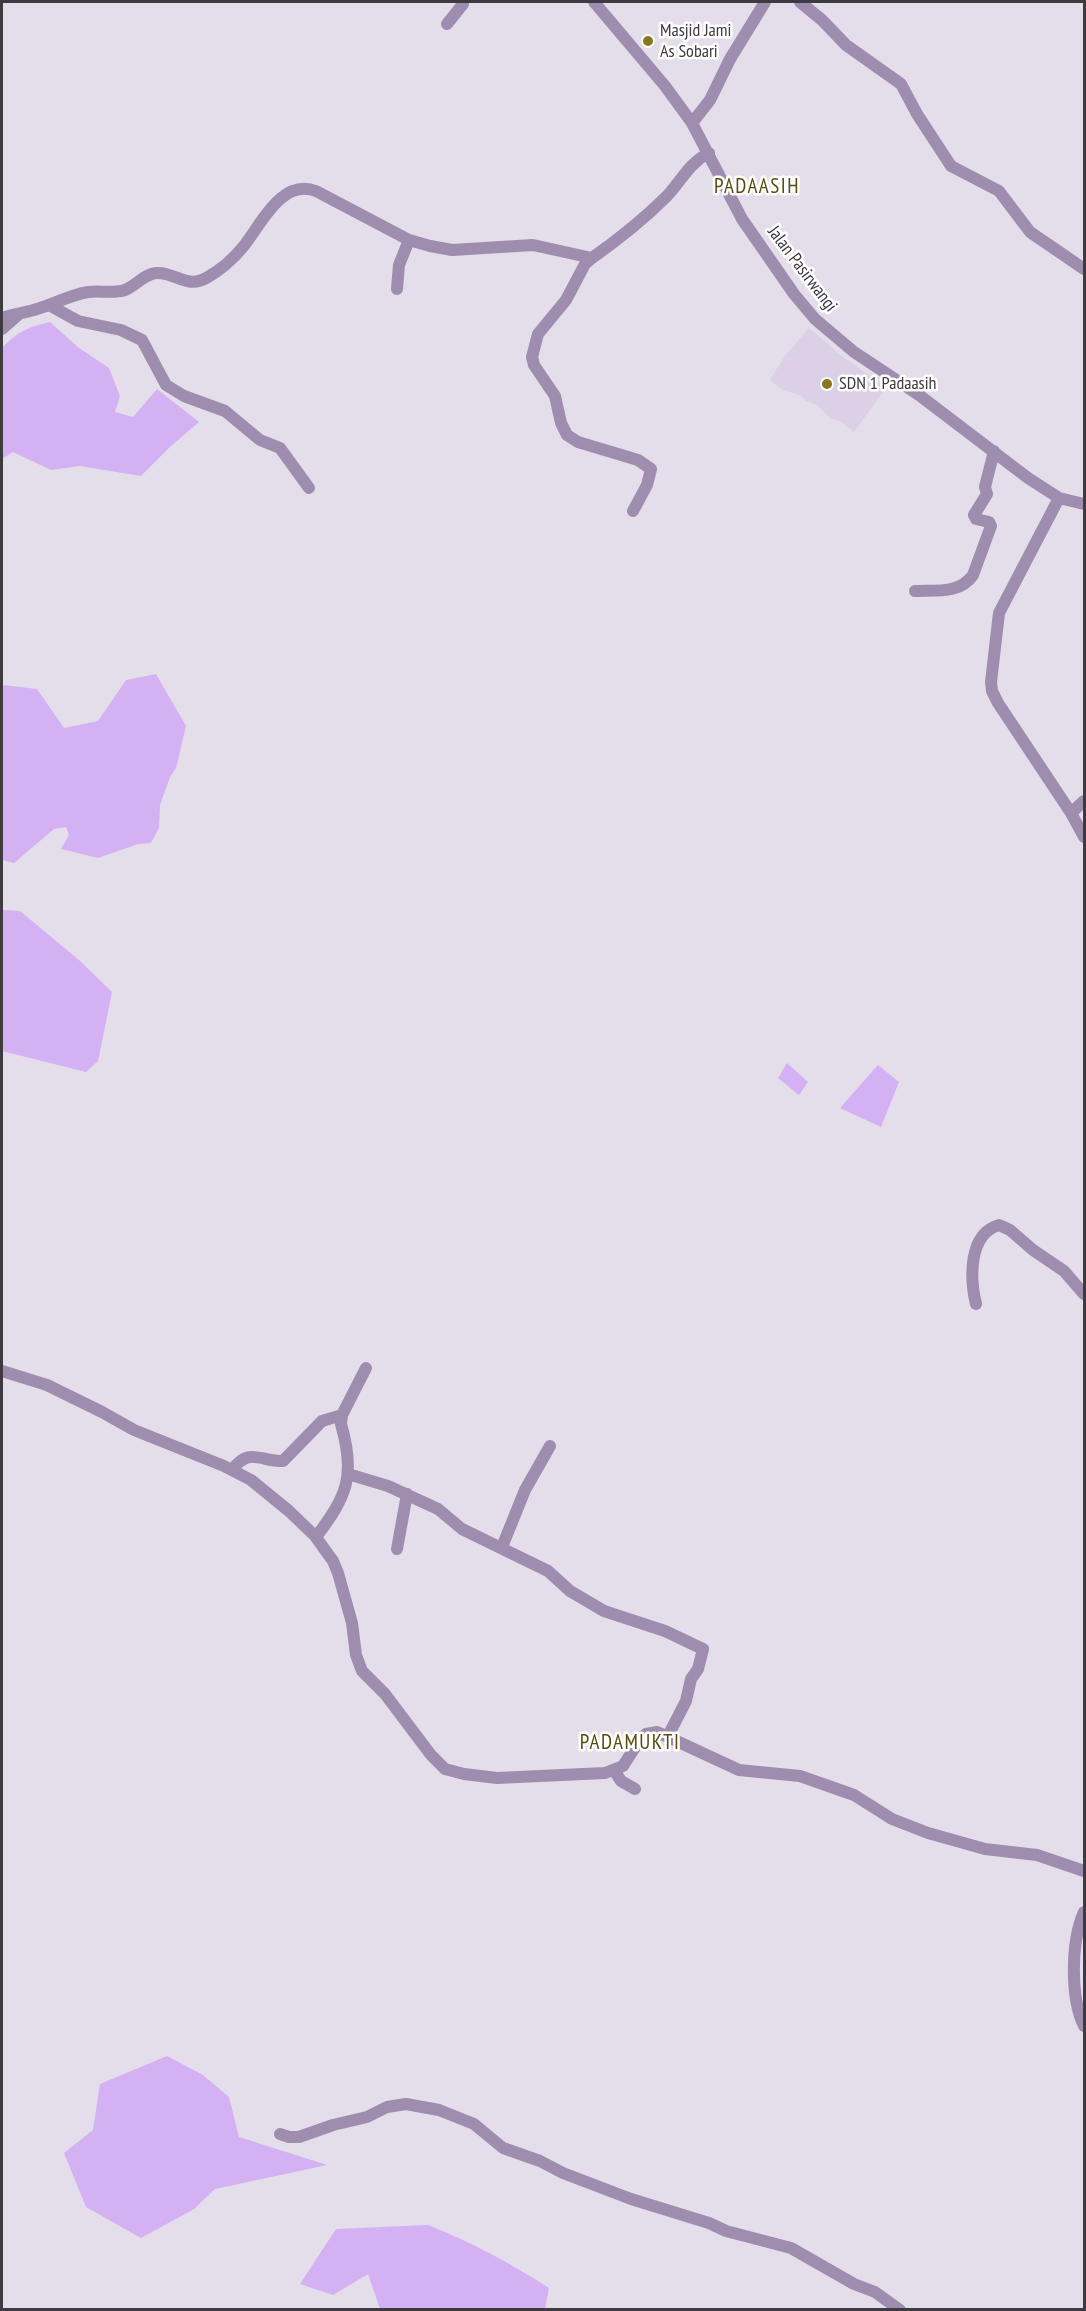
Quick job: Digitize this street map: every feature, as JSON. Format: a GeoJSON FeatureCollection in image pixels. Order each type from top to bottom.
{"type":"FeatureCollection","features":[{"type":"Feature","properties":{"kind":"street"},"geometry":{"type":"LineString","coordinates":[[447,24],[463,4],[462,2]]}},
{"type":"Feature","properties":{"kind":"street","name":"Jalan Pasirwangi"},"geometry":{"type":"LineString","coordinates":[[594,2],[665,86],[692,123],[742,219],[789,287],[815,319],[854,352],[919,395],[1028,478],[1059,498],[1084,504]]}},
{"type":"Feature","properties":{"kind":"street"},"geometry":{"type":"LineString","coordinates":[[692,123],[710,100],[730,59],[765,2]]}},
{"type":"Feature","properties":{"kind":"street"},"geometry":{"type":"LineString","coordinates":[[800,2],[822,20],[846,45],[901,84],[917,114],[951,166],[999,191],[1030,232],[1084,268]]}},
{"type":"Feature","properties":{"kind":"street"},"geometry":{"type":"LineString","coordinates":[[633,512],[647,485],[651,469],[638,460],[578,442],[567,435],[561,423],[555,396],[534,365],[532,357],[538,334],[566,300],[585,264],[640,221],[676,187],[699,157],[709,153]]}},
{"type":"Feature","properties":{"kind":"street"},"geometry":{"type":"LineString","coordinates":[[2,318],[19,315],[72,295],[91,291],[122,291],[144,277],[157,273],[184,281],[195,282],[205,279],[228,263],[277,202],[296,189],[309,188],[316,191],[409,240],[452,250],[533,245],[592,258]]}},
{"type":"Feature","properties":{"kind":"street"},"geometry":{"type":"LineString","coordinates":[[397,289],[399,265],[409,240]]}},
{"type":"Feature","properties":{"kind":"street"},"geometry":{"type":"LineString","coordinates":[[49,305],[78,321],[121,330],[142,340],[166,385],[184,396],[225,411],[260,440],[280,448],[309,488]]}},
{"type":"Feature","properties":{"kind":"street"},"geometry":{"type":"LineString","coordinates":[[2,329],[19,315]]}},
{"type":"Feature","properties":{"kind":"street"},"geometry":{"type":"LineString","coordinates":[[915,591],[954,590],[973,575],[991,526],[989,522],[976,519],[974,515],[987,494],[985,487],[994,451]]}},
{"type":"Feature","properties":{"kind":"street"},"geometry":{"type":"LineString","coordinates":[[1059,498],[999,614],[991,682],[992,692],[998,703],[1071,813],[1084,837]]}},
{"type":"Feature","properties":{"kind":"street"},"geometry":{"type":"LineString","coordinates":[[1071,813],[1084,801]]}},
{"type":"Feature","properties":{"kind":"street"},"geometry":{"type":"LineString","coordinates":[[976,1304],[971,1280],[975,1254],[981,1237],[997,1226],[1010,1230],[1033,1251],[1064,1271],[1084,1294]]}},
{"type":"Feature","properties":{"kind":"street"},"geometry":{"type":"LineString","coordinates":[[316,1537],[344,1495],[348,1474],[341,1424],[342,1415],[366,1368]]}},
{"type":"Feature","properties":{"kind":"street"},"geometry":{"type":"LineString","coordinates":[[2,1371],[47,1385],[134,1430],[232,1470],[251,1480],[290,1511],[316,1537],[338,1573],[352,1623],[356,1655],[362,1671],[385,1694],[431,1755],[445,1768],[464,1774],[497,1778],[605,1773],[623,1766],[636,1743],[646,1734],[657,1732],[739,1770],[800,1776],[854,1795],[892,1819],[928,1833],[985,1849],[1037,1855],[1084,1871]]}},
{"type":"Feature","properties":{"kind":"street"},"geometry":{"type":"LineString","coordinates":[[232,1470],[240,1459],[254,1455],[269,1461],[283,1461],[322,1421],[342,1415]]}},
{"type":"Feature","properties":{"kind":"street"},"geometry":{"type":"LineString","coordinates":[[502,1547],[529,1483],[550,1446]]}},
{"type":"Feature","properties":{"kind":"street"},"geometry":{"type":"LineString","coordinates":[[348,1474],[388,1486],[438,1509],[462,1529],[548,1571],[570,1591],[604,1611],[665,1631],[703,1649],[699,1667],[691,1679],[687,1699],[668,1736]]}},
{"type":"Feature","properties":{"kind":"street"},"geometry":{"type":"LineString","coordinates":[[397,1549],[407,1494]]}},
{"type":"Feature","properties":{"kind":"street"},"geometry":{"type":"LineString","coordinates":[[614,1770],[621,1782],[635,1789]]}},
{"type":"Feature","properties":{"kind":"street"},"geometry":{"type":"LineString","coordinates":[[1084,1912],[1076,1934],[1074,1958],[1076,1991],[1084,2026]]}},
{"type":"Feature","properties":{"kind":"street"},"geometry":{"type":"LineString","coordinates":[[280,2134],[289,2138],[299,2137],[333,2125],[367,2117],[387,2107],[406,2104],[445,2111],[474,2124],[503,2148],[563,2173],[631,2199],[709,2223],[726,2232],[791,2248],[854,2284],[875,2292],[900,2310]]}},
{"type":"Feature","properties":{"kind":"shaded area"},"geometry":{"type":"Polygon","coordinates":[[[50,322],[79,348],[109,368],[120,396],[115,412],[133,417],[157,389],[199,422],[141,476],[80,466],[51,470],[13,452],[2,459],[2,348],[23,331],[50,322]]]}},
{"type":"Feature","properties":{"kind":"shaded area","name":"SDN 1 Padaasih"},"geometry":{"type":"Polygon","coordinates":[[[809,328],[838,353],[886,388],[854,432],[841,422],[830,418],[817,405],[806,401],[800,395],[782,390],[770,380],[784,357],[809,328]]]}},
{"type":"Feature","properties":{"kind":"shaded area"},"geometry":{"type":"Polygon","coordinates":[[[156,674],[186,726],[176,768],[170,777],[160,805],[159,828],[151,843],[138,844],[98,858],[61,849],[69,835],[66,827],[54,829],[14,863],[2,860],[2,685],[37,689],[64,728],[98,721],[126,680],[156,674]]]}},
{"type":"Feature","properties":{"kind":"shaded area"},"geometry":{"type":"Polygon","coordinates":[[[2,910],[20,911],[79,960],[112,992],[98,1061],[86,1072],[2,1051],[2,910]]]}},
{"type":"Feature","properties":{"kind":"shaded area"},"geometry":{"type":"Polygon","coordinates":[[[787,1063],[808,1082],[799,1095],[778,1078],[787,1063]]]}},
{"type":"Feature","properties":{"kind":"shaded area"},"geometry":{"type":"Polygon","coordinates":[[[878,1065],[899,1082],[881,1127],[840,1108],[878,1065]]]}},
{"type":"Feature","properties":{"kind":"shaded area"},"geometry":{"type":"Polygon","coordinates":[[[167,2056],[203,2075],[229,2097],[239,2137],[327,2165],[215,2189],[194,2209],[141,2238],[86,2207],[64,2153],[93,2130],[100,2084],[167,2056]]]}},
{"type":"Feature","properties":{"kind":"shaded area"},"geometry":{"type":"Polygon","coordinates":[[[428,2225],[460,2238],[549,2288],[545,2309],[380,2309],[368,2274],[333,2295],[300,2284],[336,2229],[428,2225]]]}},
{"type":"Feature","properties":{"kind":"place","name":"Masjid Jami As Sobari"},"geometry":{"type":"Point","coordinates":[648,41]}},
{"type":"Feature","properties":{"kind":"place","name":"SDN 1 Padaasih"},"geometry":{"type":"Point","coordinates":[827,384]}},
{"type":"Feature","properties":{"kind":"district","name":"PADAASIH"},"geometry":{"type":"Point","coordinates":[757,187]}},
{"type":"Feature","properties":{"kind":"district","name":"PADAMUKTI"},"geometry":{"type":"Point","coordinates":[630,1743]}}]}
